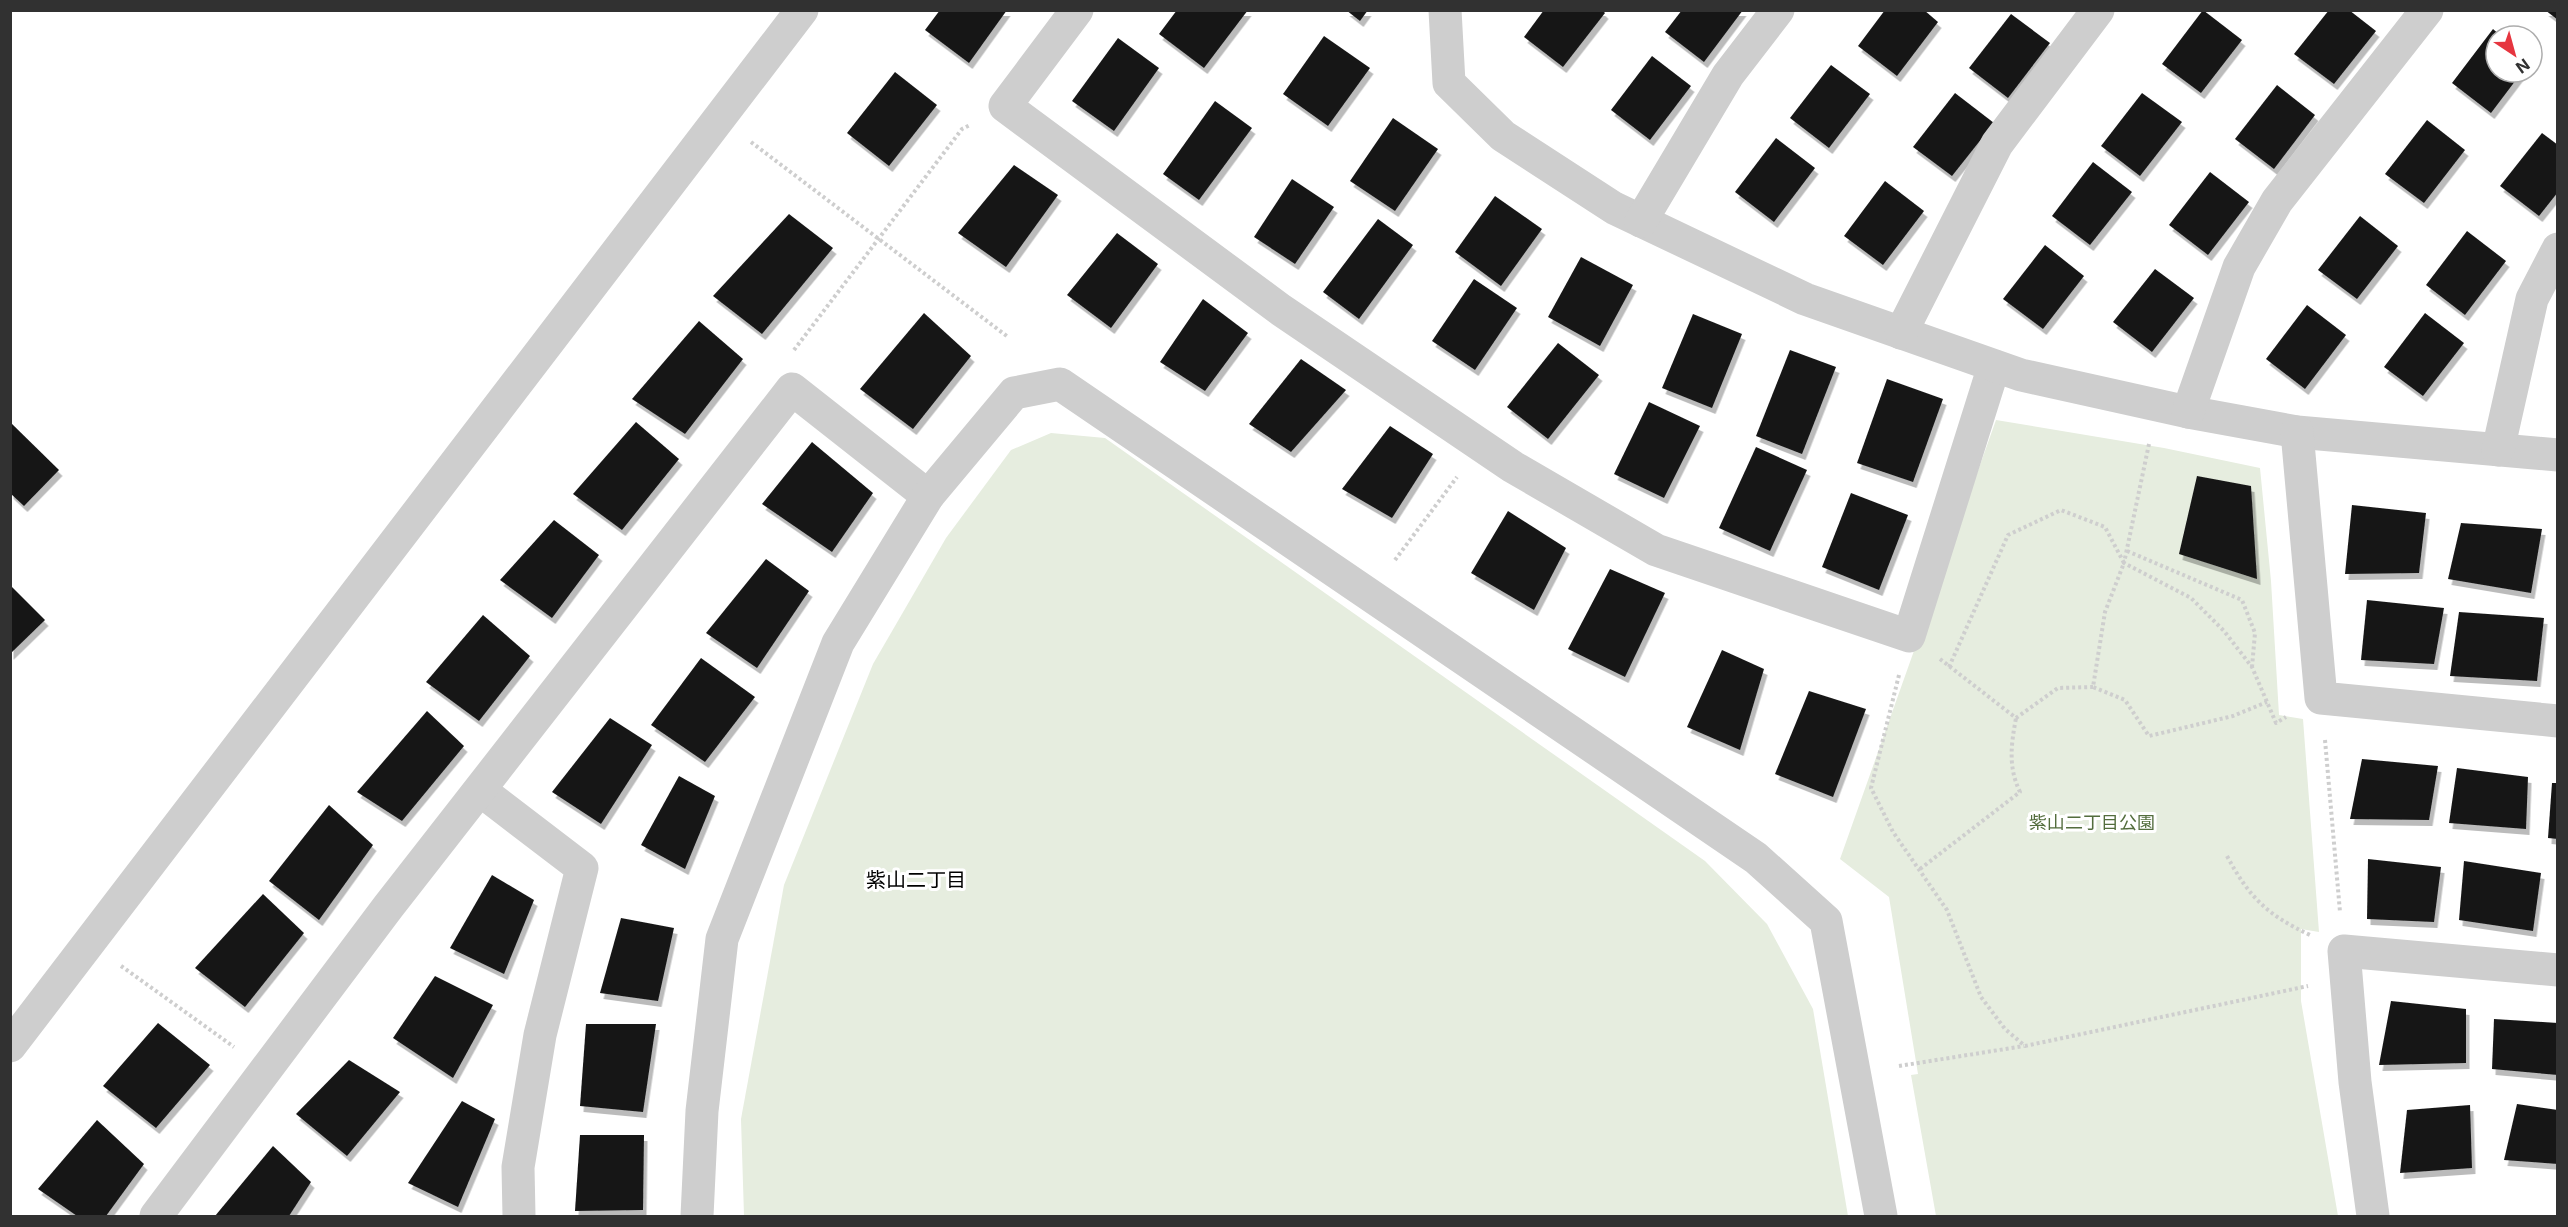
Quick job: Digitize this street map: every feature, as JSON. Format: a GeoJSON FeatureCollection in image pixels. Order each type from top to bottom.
{"type":"FeatureCollection","features":[{"type":"Feature","properties":{"kind":"street"},"geometry":{"type":"LineString","coordinates":[[10,1046],[802,10]]}},
{"type":"Feature","properties":{"kind":"street"},"geometry":{"type":"LineString","coordinates":[[1077,10],[1005,106],[1281,309],[1513,467],[1656,550],[1909,636],[1994,366]]}},
{"type":"Feature","properties":{"kind":"street"},"geometry":{"type":"LineString","coordinates":[[1445,10],[1449,83],[1503,136],[1614,208],[1805,299],[2021,375],[2188,412],[2297,432],[2558,455]]}},
{"type":"Feature","properties":{"kind":"street"},"geometry":{"type":"LineString","coordinates":[[1641,221],[1728,75],[1778,10]]}},
{"type":"Feature","properties":{"kind":"street"},"geometry":{"type":"LineString","coordinates":[[1901,333],[1997,144],[2098,10]]}},
{"type":"Feature","properties":{"kind":"street"},"geometry":{"type":"LineString","coordinates":[[2188,412],[2240,267],[2277,201],[2427,10]]}},
{"type":"Feature","properties":{"kind":"street"},"geometry":{"type":"LineString","coordinates":[[2498,450],[2532,299],[2558,249]]}},
{"type":"Feature","properties":{"kind":"street"},"geometry":{"type":"LineString","coordinates":[[697,1216],[702,1111],[722,939],[838,643],[928,496],[1014,393],[1060,384],[1756,858],[1826,921],[1881,1216]]}},
{"type":"Feature","properties":{"kind":"street"},"geometry":{"type":"LineString","coordinates":[[156,1216],[480,790],[792,389],[928,496]]}},
{"type":"Feature","properties":{"kind":"street"},"geometry":{"type":"LineString","coordinates":[[2297,432],[2321,698],[2558,721]]}},
{"type":"Feature","properties":{"kind":"street"},"geometry":{"type":"LineString","coordinates":[[480,790],[582,868],[540,1035],[518,1167],[519,1216]]}},
{"type":"Feature","properties":{"kind":"street"},"geometry":{"type":"LineString","coordinates":[[2373,1216],[2355,1082],[2344,964],[2558,970]]}},
{"type":"Feature","properties":{"kind":"path"},"geometry":{"type":"LineString","coordinates":[[792,389],[786,361],[962,129],[1005,106]]}},
{"type":"Feature","properties":{"kind":"path"},"geometry":{"type":"LineString","coordinates":[[749,140],[1008,337]]}},
{"type":"Feature","properties":{"kind":"path"},"geometry":{"type":"LineString","coordinates":[[2092,687],[2105,612],[2124,563],[2157,405]]}},
{"type":"Feature","properties":{"kind":"path"},"geometry":{"type":"LineString","coordinates":[[1395,560],[1481,445]]}},
{"type":"Feature","properties":{"kind":"path"},"geometry":{"type":"LineString","coordinates":[[1949,667],[2008,535],[2061,510],[2105,527],[2124,563],[2190,598],[2224,631],[2252,668],[2276,723],[2321,698],[2344,964]]}},
{"type":"Feature","properties":{"kind":"path"},"geometry":{"type":"LineString","coordinates":[[2127,551],[2242,600],[2255,633],[2252,668]]}},
{"type":"Feature","properties":{"kind":"path"},"geometry":{"type":"LineString","coordinates":[[2016,718],[1909,636],[1871,788],[1893,832],[1947,910],[1981,997],[2005,1029],[2025,1046]]}},
{"type":"Feature","properties":{"kind":"path"},"geometry":{"type":"LineString","coordinates":[[1920,869],[2020,792],[2013,777],[2011,748],[2016,718],[2058,688],[2092,687],[2125,700],[2149,736],[2233,716],[2266,702]]}},
{"type":"Feature","properties":{"kind":"path"},"geometry":{"type":"LineString","coordinates":[[2227,856],[2255,900],[2344,964]]}},
{"type":"Feature","properties":{"kind":"path"},"geometry":{"type":"LineString","coordinates":[[1899,1066],[2025,1046],[2344,964]]}},
{"type":"Feature","properties":{"kind":"path"},"geometry":{"type":"LineString","coordinates":[[120,965],[267,1070]]}},
{"type":"Feature","properties":{"kind":"green space","name":"紫山二丁目公園"},"geometry":{"type":"Polygon","coordinates":[[[1996,420],[2164,448],[2260,468],[2271,581],[2279,715],[2303,719],[2319,932],[2301,929],[2301,1001],[2338,1216],[1936,1216],[1911,1075],[1918,1074],[1889,897],[1840,859],[1996,420]]]}},
{"type":"Feature","properties":{"kind":"green space"},"geometry":{"type":"Polygon","coordinates":[[[1051,433],[1105,438],[1705,861],[1767,924],[1813,1009],[1848,1216],[744,1216],[741,1119],[784,885],[873,664],[946,538],[1011,450],[1051,433]]]}},
{"type":"Feature","properties":{"kind":"building"},"geometry":{"type":"Polygon","coordinates":[[[940,10],[1007,10],[969,63],[925,30],[940,10]]]}},
{"type":"Feature","properties":{"kind":"building"},"geometry":{"type":"Polygon","coordinates":[[[1177,10],[1248,10],[1204,68],[1159,34],[1177,10]]]}},
{"type":"Feature","properties":{"kind":"building"},"geometry":{"type":"Polygon","coordinates":[[[1346,10],[1368,10],[1360,21],[1346,10]]]}},
{"type":"Feature","properties":{"kind":"building"},"geometry":{"type":"Polygon","coordinates":[[[1544,10],[1602,10],[1605,13],[1563,67],[1524,37],[1544,10]]]}},
{"type":"Feature","properties":{"kind":"building"},"geometry":{"type":"Polygon","coordinates":[[[1682,10],[1743,10],[1704,62],[1665,32],[1682,10]]]}},
{"type":"Feature","properties":{"kind":"building"},"geometry":{"type":"Polygon","coordinates":[[[1885,10],[1924,10],[1938,22],[1897,76],[1858,46],[1885,10]]]}},
{"type":"Feature","properties":{"kind":"building"},"geometry":{"type":"Polygon","coordinates":[[[2203,10],[2242,40],[2201,93],[2162,64],[2203,10]]]}},
{"type":"Feature","properties":{"kind":"building"},"geometry":{"type":"Polygon","coordinates":[[[2329,10],[2349,10],[2376,31],[2334,84],[2294,54],[2329,10]]]}},
{"type":"Feature","properties":{"kind":"building"},"geometry":{"type":"Polygon","coordinates":[[[2545,10],[2558,10],[2558,20],[2545,10]]]}},
{"type":"Feature","properties":{"kind":"building"},"geometry":{"type":"Polygon","coordinates":[[[2011,14],[2050,43],[2008,98],[1969,68],[2011,14]]]}},
{"type":"Feature","properties":{"kind":"building"},"geometry":{"type":"Polygon","coordinates":[[[1324,36],[1370,68],[1328,126],[1283,94],[1324,36]]]}},
{"type":"Feature","properties":{"kind":"building"},"geometry":{"type":"Polygon","coordinates":[[[1118,38],[1159,68],[1114,131],[1072,101],[1118,38]]]}},
{"type":"Feature","properties":{"kind":"building"},"geometry":{"type":"Polygon","coordinates":[[[2484,41],[2484,84],[2513,84],[2491,113],[2452,83],[2484,41]]]}},
{"type":"Feature","properties":{"kind":"building"},"geometry":{"type":"Polygon","coordinates":[[[1652,56],[1691,86],[1650,140],[1611,110],[1652,56]]]}},
{"type":"Feature","properties":{"kind":"building"},"geometry":{"type":"Polygon","coordinates":[[[1831,65],[1870,94],[1829,148],[1790,118],[1831,65]]]}},
{"type":"Feature","properties":{"kind":"building"},"geometry":{"type":"Polygon","coordinates":[[[895,72],[937,105],[889,166],[847,133],[895,72]]]}},
{"type":"Feature","properties":{"kind":"building"},"geometry":{"type":"Polygon","coordinates":[[[2277,85],[2315,115],[2274,169],[2235,139],[2277,85]]]}},
{"type":"Feature","properties":{"kind":"building"},"geometry":{"type":"Polygon","coordinates":[[[1955,93],[1994,123],[1952,176],[1913,147],[1955,93]]]}},
{"type":"Feature","properties":{"kind":"building"},"geometry":{"type":"Polygon","coordinates":[[[2142,93],[2182,122],[2140,176],[2101,146],[2142,93]]]}},
{"type":"Feature","properties":{"kind":"building"},"geometry":{"type":"Polygon","coordinates":[[[1215,101],[1252,128],[1199,200],[1163,174],[1215,101]]]}},
{"type":"Feature","properties":{"kind":"building"},"geometry":{"type":"Polygon","coordinates":[[[1393,118],[1438,149],[1395,211],[1350,181],[1393,118]]]}},
{"type":"Feature","properties":{"kind":"building"},"geometry":{"type":"Polygon","coordinates":[[[2427,120],[2465,150],[2424,203],[2385,174],[2427,120]]]}},
{"type":"Feature","properties":{"kind":"building"},"geometry":{"type":"Polygon","coordinates":[[[2542,133],[2558,145],[2558,192],[2539,216],[2500,186],[2542,133]]]}},
{"type":"Feature","properties":{"kind":"building"},"geometry":{"type":"Polygon","coordinates":[[[1776,138],[1815,168],[1774,222],[1735,192],[1776,138]]]}},
{"type":"Feature","properties":{"kind":"building"},"geometry":{"type":"Polygon","coordinates":[[[2093,162],[2132,192],[2090,245],[2052,216],[2093,162]]]}},
{"type":"Feature","properties":{"kind":"building"},"geometry":{"type":"Polygon","coordinates":[[[1014,165],[1058,195],[1006,267],[958,233],[1014,165]]]}},
{"type":"Feature","properties":{"kind":"building"},"geometry":{"type":"Polygon","coordinates":[[[2210,172],[2249,202],[2208,255],[2169,225],[2210,172]]]}},
{"type":"Feature","properties":{"kind":"building"},"geometry":{"type":"Polygon","coordinates":[[[1292,179],[1334,207],[1295,264],[1254,237],[1292,179]]]}},
{"type":"Feature","properties":{"kind":"building"},"geometry":{"type":"Polygon","coordinates":[[[1885,181],[1924,211],[1883,265],[1844,236],[1885,181]]]}},
{"type":"Feature","properties":{"kind":"building"},"geometry":{"type":"Polygon","coordinates":[[[1495,196],[1542,229],[1501,286],[1455,252],[1495,196]]]}},
{"type":"Feature","properties":{"kind":"building"},"geometry":{"type":"Polygon","coordinates":[[[789,214],[833,248],[762,334],[713,296],[789,214]]]}},
{"type":"Feature","properties":{"kind":"building"},"geometry":{"type":"Polygon","coordinates":[[[2360,216],[2398,246],[2357,299],[2318,270],[2360,216]]]}},
{"type":"Feature","properties":{"kind":"building"},"geometry":{"type":"Polygon","coordinates":[[[1378,219],[1413,245],[1359,319],[1323,292],[1378,219]]]}},
{"type":"Feature","properties":{"kind":"building"},"geometry":{"type":"Polygon","coordinates":[[[2467,231],[2506,261],[2465,315],[2426,285],[2467,231]]]}},
{"type":"Feature","properties":{"kind":"building"},"geometry":{"type":"Polygon","coordinates":[[[1117,233],[1158,264],[1111,328],[1067,295],[1117,233]]]}},
{"type":"Feature","properties":{"kind":"building"},"geometry":{"type":"Polygon","coordinates":[[[2045,245],[2084,276],[2043,329],[2003,299],[2045,245]]]}},
{"type":"Feature","properties":{"kind":"building"},"geometry":{"type":"Polygon","coordinates":[[[1581,257],[1633,285],[1600,346],[1548,317],[1581,257]]]}},
{"type":"Feature","properties":{"kind":"building"},"geometry":{"type":"Polygon","coordinates":[[[2155,269],[2194,298],[2152,352],[2113,322],[2155,269]]]}},
{"type":"Feature","properties":{"kind":"building"},"geometry":{"type":"Polygon","coordinates":[[[1474,279],[1517,308],[1475,370],[1432,341],[1474,279]]]}},
{"type":"Feature","properties":{"kind":"building"},"geometry":{"type":"Polygon","coordinates":[[[1203,299],[1248,333],[1205,391],[1160,362],[1203,299]]]}},
{"type":"Feature","properties":{"kind":"building"},"geometry":{"type":"Polygon","coordinates":[[[2307,305],[2346,335],[2305,389],[2266,359],[2307,305]]]}},
{"type":"Feature","properties":{"kind":"building"},"geometry":{"type":"Polygon","coordinates":[[[924,313],[971,356],[913,429],[860,389],[924,313]]]}},
{"type":"Feature","properties":{"kind":"building"},"geometry":{"type":"Polygon","coordinates":[[[2425,313],[2464,343],[2423,396],[2384,367],[2425,313]]]}},
{"type":"Feature","properties":{"kind":"building"},"geometry":{"type":"Polygon","coordinates":[[[1693,314],[1742,334],[1712,408],[1662,388],[1693,314]]]}},
{"type":"Feature","properties":{"kind":"building"},"geometry":{"type":"Polygon","coordinates":[[[699,321],[743,359],[685,434],[632,399],[699,321]]]}},
{"type":"Feature","properties":{"kind":"building"},"geometry":{"type":"Polygon","coordinates":[[[1558,343],[1599,375],[1548,439],[1507,407],[1558,343]]]}},
{"type":"Feature","properties":{"kind":"building"},"geometry":{"type":"Polygon","coordinates":[[[1790,350],[1836,367],[1802,454],[1756,436],[1790,350]]]}},
{"type":"Feature","properties":{"kind":"building"},"geometry":{"type":"Polygon","coordinates":[[[1301,359],[1346,390],[1291,452],[1249,424],[1301,359]]]}},
{"type":"Feature","properties":{"kind":"building"},"geometry":{"type":"Polygon","coordinates":[[[1887,379],[1943,399],[1913,482],[1857,463],[1887,379]]]}},
{"type":"Feature","properties":{"kind":"building"},"geometry":{"type":"Polygon","coordinates":[[[1649,402],[1700,426],[1664,498],[1614,474],[1649,402]]]}},
{"type":"Feature","properties":{"kind":"building"},"geometry":{"type":"Polygon","coordinates":[[[10,422],[59,470],[24,506],[10,493],[10,422]]]}},
{"type":"Feature","properties":{"kind":"building"},"geometry":{"type":"Polygon","coordinates":[[[636,422],[679,459],[622,530],[573,494],[636,422]]]}},
{"type":"Feature","properties":{"kind":"building"},"geometry":{"type":"Polygon","coordinates":[[[1390,426],[1433,454],[1392,518],[1342,489],[1390,426]]]}},
{"type":"Feature","properties":{"kind":"building"},"geometry":{"type":"Polygon","coordinates":[[[812,442],[873,493],[832,552],[762,504],[812,442]]]}},
{"type":"Feature","properties":{"kind":"building"},"geometry":{"type":"Polygon","coordinates":[[[1756,447],[1807,470],[1770,551],[1719,528],[1756,447]]]}},
{"type":"Feature","properties":{"kind":"building"},"geometry":{"type":"Polygon","coordinates":[[[2197,476],[2251,486],[2257,579],[2179,554],[2197,476]]]}},
{"type":"Feature","properties":{"kind":"building"},"geometry":{"type":"Polygon","coordinates":[[[1851,493],[1908,515],[1879,590],[1822,567],[1851,493]]]}},
{"type":"Feature","properties":{"kind":"building"},"geometry":{"type":"Polygon","coordinates":[[[2352,505],[2426,513],[2419,573],[2345,574],[2352,505]]]}},
{"type":"Feature","properties":{"kind":"building"},"geometry":{"type":"Polygon","coordinates":[[[1508,511],[1566,548],[1534,610],[1471,573],[1508,511]]]}},
{"type":"Feature","properties":{"kind":"building"},"geometry":{"type":"Polygon","coordinates":[[[554,520],[599,555],[552,618],[500,580],[554,520]]]}},
{"type":"Feature","properties":{"kind":"building"},"geometry":{"type":"Polygon","coordinates":[[[2461,523],[2542,529],[2531,593],[2448,579],[2461,523]]]}},
{"type":"Feature","properties":{"kind":"building"},"geometry":{"type":"Polygon","coordinates":[[[766,559],[809,591],[757,668],[706,633],[766,559]]]}},
{"type":"Feature","properties":{"kind":"building"},"geometry":{"type":"Polygon","coordinates":[[[1610,569],[1665,593],[1625,677],[1568,649],[1610,569]]]}},
{"type":"Feature","properties":{"kind":"building"},"geometry":{"type":"Polygon","coordinates":[[[10,585],[45,620],[10,654],[10,585]]]}},
{"type":"Feature","properties":{"kind":"building"},"geometry":{"type":"Polygon","coordinates":[[[2367,600],[2444,608],[2434,664],[2361,660],[2367,600]]]}},
{"type":"Feature","properties":{"kind":"building"},"geometry":{"type":"Polygon","coordinates":[[[2459,612],[2544,618],[2537,681],[2450,676],[2459,612]]]}},
{"type":"Feature","properties":{"kind":"building"},"geometry":{"type":"Polygon","coordinates":[[[483,615],[530,656],[479,721],[426,682],[483,615]]]}},
{"type":"Feature","properties":{"kind":"building"},"geometry":{"type":"Polygon","coordinates":[[[1722,650],[1764,669],[1740,750],[1687,727],[1722,650]]]}},
{"type":"Feature","properties":{"kind":"building"},"geometry":{"type":"Polygon","coordinates":[[[701,658],[755,697],[705,762],[651,725],[701,658]]]}},
{"type":"Feature","properties":{"kind":"building"},"geometry":{"type":"Polygon","coordinates":[[[1809,691],[1866,709],[1833,797],[1775,774],[1809,691]]]}},
{"type":"Feature","properties":{"kind":"building"},"geometry":{"type":"Polygon","coordinates":[[[427,711],[464,746],[402,821],[357,792],[427,711]]]}},
{"type":"Feature","properties":{"kind":"building"},"geometry":{"type":"Polygon","coordinates":[[[610,718],[652,745],[601,824],[552,792],[610,718]]]}},
{"type":"Feature","properties":{"kind":"building"},"geometry":{"type":"Polygon","coordinates":[[[2362,759],[2438,766],[2429,820],[2350,819],[2362,759]]]}},
{"type":"Feature","properties":{"kind":"building"},"geometry":{"type":"Polygon","coordinates":[[[2457,768],[2528,777],[2526,829],[2449,823],[2457,768]]]}},
{"type":"Feature","properties":{"kind":"building"},"geometry":{"type":"Polygon","coordinates":[[[679,776],[715,796],[685,869],[641,845],[679,776]]]}},
{"type":"Feature","properties":{"kind":"building"},"geometry":{"type":"Polygon","coordinates":[[[2552,783],[2558,783],[2558,839],[2548,838],[2552,783]]]}},
{"type":"Feature","properties":{"kind":"building"},"geometry":{"type":"Polygon","coordinates":[[[329,805],[373,845],[319,920],[269,881],[329,805]]]}},
{"type":"Feature","properties":{"kind":"building"},"geometry":{"type":"Polygon","coordinates":[[[2368,859],[2441,867],[2434,922],[2367,919],[2368,859]]]}},
{"type":"Feature","properties":{"kind":"building"},"geometry":{"type":"Polygon","coordinates":[[[2464,861],[2541,873],[2533,931],[2459,920],[2464,861]]]}},
{"type":"Feature","properties":{"kind":"building"},"geometry":{"type":"Polygon","coordinates":[[[492,875],[534,900],[504,974],[450,948],[492,875]]]}},
{"type":"Feature","properties":{"kind":"building"},"geometry":{"type":"Polygon","coordinates":[[[263,894],[304,933],[245,1007],[195,968],[263,894]]]}},
{"type":"Feature","properties":{"kind":"building"},"geometry":{"type":"Polygon","coordinates":[[[621,918],[674,928],[658,1001],[600,993],[621,918]]]}},
{"type":"Feature","properties":{"kind":"building"},"geometry":{"type":"Polygon","coordinates":[[[435,976],[493,1005],[453,1078],[393,1038],[435,976]]]}},
{"type":"Feature","properties":{"kind":"building"},"geometry":{"type":"Polygon","coordinates":[[[2391,1001],[2466,1009],[2466,1063],[2379,1065],[2391,1001]]]}},
{"type":"Feature","properties":{"kind":"building"},"geometry":{"type":"Polygon","coordinates":[[[2494,1019],[2558,1023],[2558,1075],[2492,1069],[2494,1019]]]}},
{"type":"Feature","properties":{"kind":"building"},"geometry":{"type":"Polygon","coordinates":[[[158,1023],[210,1065],[156,1128],[103,1086],[158,1023]]]}},
{"type":"Feature","properties":{"kind":"building"},"geometry":{"type":"Polygon","coordinates":[[[586,1024],[656,1024],[643,1112],[580,1106],[586,1024]]]}},
{"type":"Feature","properties":{"kind":"building"},"geometry":{"type":"Polygon","coordinates":[[[349,1060],[400,1092],[347,1156],[296,1114],[349,1060]]]}},
{"type":"Feature","properties":{"kind":"building"},"geometry":{"type":"Polygon","coordinates":[[[462,1101],[495,1119],[458,1207],[408,1183],[462,1101]]]}},
{"type":"Feature","properties":{"kind":"building"},"geometry":{"type":"Polygon","coordinates":[[[2517,1104],[2558,1110],[2558,1164],[2504,1160],[2517,1104]]]}},
{"type":"Feature","properties":{"kind":"building"},"geometry":{"type":"Polygon","coordinates":[[[2470,1105],[2472,1168],[2400,1173],[2407,1110],[2470,1105]]]}},
{"type":"Feature","properties":{"kind":"building"},"geometry":{"type":"Polygon","coordinates":[[[97,1120],[144,1164],[106,1216],[77,1216],[38,1189],[97,1120]]]}},
{"type":"Feature","properties":{"kind":"building"},"geometry":{"type":"Polygon","coordinates":[[[580,1135],[644,1135],[643,1210],[575,1211],[580,1135]]]}},
{"type":"Feature","properties":{"kind":"building"},"geometry":{"type":"Polygon","coordinates":[[[273,1146],[311,1182],[289,1216],[215,1216],[273,1146]]]}},
{"type":"Feature","properties":{"kind":"district","name":"紫山二丁目"},"geometry":{"type":"Point","coordinates":[916,880]}}]}
